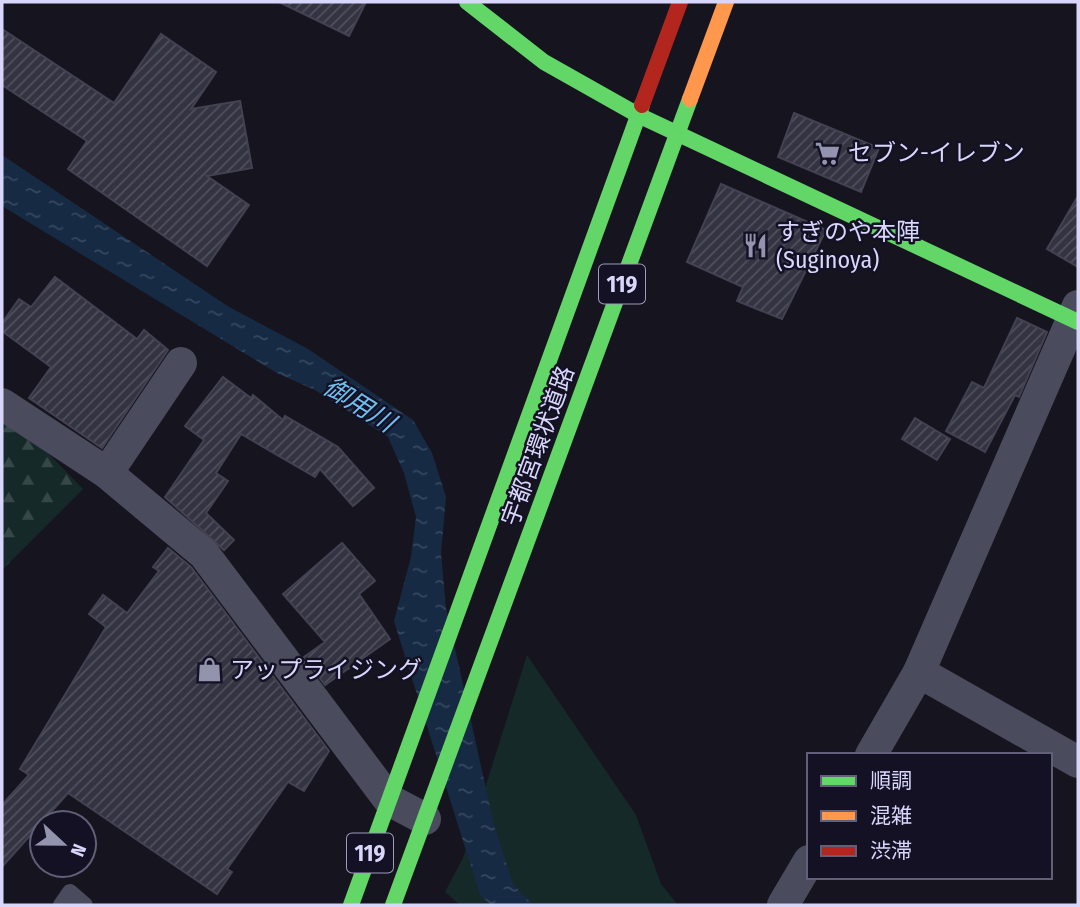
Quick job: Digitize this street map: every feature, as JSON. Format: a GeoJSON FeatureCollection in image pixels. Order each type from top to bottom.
{"type":"FeatureCollection","features":[{"type":"Feature","properties":{"kind":"main road"},"geometry":{"type":"LineString","coordinates":[[467,2],[544,62],[638,115],[1076,315]]}},
{"type":"Feature","properties":{"kind":"main road","name":"宇都宮環状道路"},"geometry":{"type":"LineString","coordinates":[[351,905],[680,2]]}},
{"type":"Feature","properties":{"kind":"main road","name":"宇都宮環状道路"},"geometry":{"type":"LineString","coordinates":[[393,905],[726,2]]}},
{"type":"Feature","properties":{"kind":"street"},"geometry":{"type":"LineString","coordinates":[[872,753],[919,672],[1076,315]]}},
{"type":"Feature","properties":{"kind":"street"},"geometry":{"type":"LineString","coordinates":[[107,473],[181,363]]}},
{"type":"Feature","properties":{"kind":"street"},"geometry":{"type":"LineString","coordinates":[[2,404],[107,473],[204,554],[389,800],[425,819]]}},
{"type":"Feature","properties":{"kind":"street"},"geometry":{"type":"LineString","coordinates":[[919,672],[1078,762]]}},
{"type":"Feature","properties":{"kind":"street"},"geometry":{"type":"LineString","coordinates":[[783,905],[807,864]]}},
{"type":"Feature","properties":{"kind":"lane"},"geometry":{"type":"LineString","coordinates":[[61,905],[70,892],[85,905]]}},
{"type":"Feature","properties":{"kind":"green space"},"geometry":{"type":"Polygon","coordinates":[[[2,422],[44,449],[83,489],[2,570],[2,422]]]}},
{"type":"Feature","properties":{"kind":"green space"},"geometry":{"type":"Polygon","coordinates":[[[527,655],[636,815],[661,884],[678,905],[460,905],[445,892],[463,858],[527,655]]]}},
{"type":"Feature","properties":{"kind":"water","name":"御用川"},"geometry":{"type":"Polygon","coordinates":[[[2,155],[229,307],[308,349],[413,420],[432,453],[446,497],[441,553],[446,608],[494,825],[513,884],[533,905],[491,905],[480,895],[394,621],[411,557],[416,517],[404,473],[388,437],[315,390],[277,373],[2,206],[2,155]]]}},
{"type":"Feature","properties":{"kind":"building"},"geometry":{"type":"Polygon","coordinates":[[[279,2],[366,2],[349,36],[279,2]]]}},
{"type":"Feature","properties":{"kind":"building"},"geometry":{"type":"Polygon","coordinates":[[[2,29],[114,103],[161,34],[216,72],[191,109],[240,101],[252,168],[207,176],[249,205],[207,266],[68,169],[87,141],[2,85],[2,29]]]}},
{"type":"Feature","properties":{"kind":"building","name":"セブン-イレブン"},"geometry":{"type":"Polygon","coordinates":[[[794,113],[879,148],[861,192],[778,157],[794,113]]]}},
{"type":"Feature","properties":{"kind":"building","name":"すぎのや本陣 (Suginoya)"},"geometry":{"type":"Polygon","coordinates":[[[721,184],[826,230],[782,319],[737,301],[743,287],[687,262],[721,184]]]}},
{"type":"Feature","properties":{"kind":"building"},"geometry":{"type":"Polygon","coordinates":[[[1078,196],[1078,267],[1047,249],[1078,196]]]}},
{"type":"Feature","properties":{"kind":"building"},"geometry":{"type":"Polygon","coordinates":[[[55,277],[137,339],[144,330],[168,350],[102,448],[29,398],[51,367],[2,331],[2,323],[19,299],[31,307],[55,277]]]}},
{"type":"Feature","properties":{"kind":"building"},"geometry":{"type":"Polygon","coordinates":[[[1017,318],[1047,332],[1019,397],[1015,395],[985,452],[946,431],[972,382],[984,388],[1017,318]]]}},
{"type":"Feature","properties":{"kind":"building"},"geometry":{"type":"Polygon","coordinates":[[[223,377],[251,398],[253,395],[283,420],[285,416],[338,447],[374,488],[353,506],[320,469],[315,477],[241,434],[216,473],[228,481],[206,513],[234,540],[224,550],[165,497],[204,440],[185,426],[223,377]]]}},
{"type":"Feature","properties":{"kind":"building"},"geometry":{"type":"Polygon","coordinates":[[[915,418],[950,439],[937,460],[902,439],[915,418]]]}},
{"type":"Feature","properties":{"kind":"building"},"geometry":{"type":"Polygon","coordinates":[[[342,543],[375,581],[359,594],[390,639],[325,685],[304,657],[325,642],[283,594],[342,543]]]}},
{"type":"Feature","properties":{"kind":"building","name":"アップライジング"},"geometry":{"type":"Polygon","coordinates":[[[168,548],[191,567],[329,751],[304,791],[288,782],[227,869],[232,872],[217,894],[98,813],[98,809],[92,809],[68,793],[54,809],[28,809],[28,838],[2,867],[2,805],[29,775],[20,769],[106,627],[89,614],[103,595],[127,613],[159,571],[153,567],[168,548]]]}},
{"type":"Feature","properties":{"kind":"traffic: fast"},"geometry":{"type":"LineString","coordinates":[[467,2],[544,62],[638,115],[1078,322]]}},
{"type":"Feature","properties":{"kind":"traffic: fast"},"geometry":{"type":"LineString","coordinates":[[393,905],[690,99]]}},
{"type":"Feature","properties":{"kind":"traffic: fast"},"geometry":{"type":"LineString","coordinates":[[351,905],[642,105]]}},
{"type":"Feature","properties":{"kind":"traffic: slow"},"geometry":{"type":"LineString","coordinates":[[690,99],[726,2]]}},
{"type":"Feature","properties":{"kind":"traffic: jam"},"geometry":{"type":"LineString","coordinates":[[642,105],[680,2]]}},
{"type":"Feature","properties":{"kind":"place","name":"セブン-イレブン"},"geometry":{"type":"Point","coordinates":[828,153]}},
{"type":"Feature","properties":{"kind":"place","name":"すぎのや本陣 (Suginoya)"},"geometry":{"type":"Point","coordinates":[756,246]}},
{"type":"Feature","properties":{"kind":"place","name":"アップライジング"},"geometry":{"type":"Point","coordinates":[210,670]}}]}
